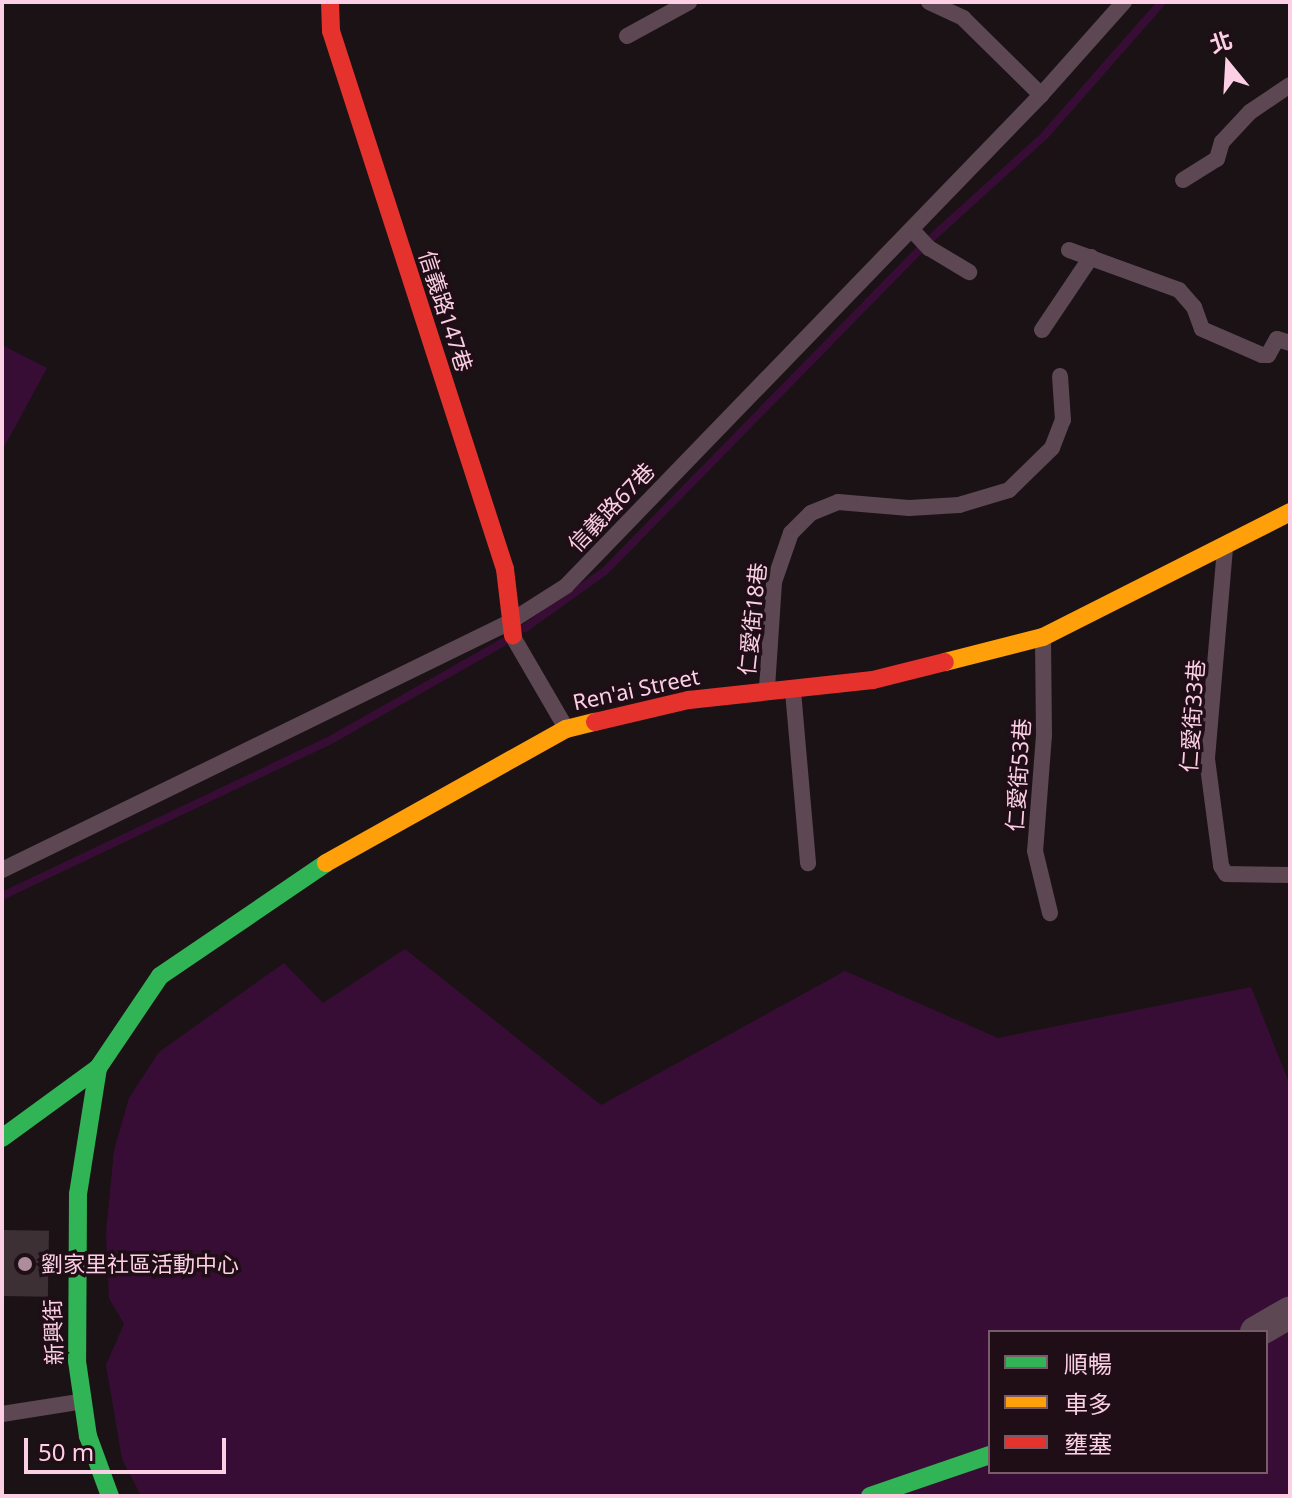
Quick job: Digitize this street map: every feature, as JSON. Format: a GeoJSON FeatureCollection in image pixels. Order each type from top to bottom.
{"type":"FeatureCollection","features":[{"type":"Feature","properties":{"kind":"street","name":"信義路147巷"},"geometry":{"type":"LineString","coordinates":[[330,2],[336,46],[505,569],[510,630]]}},
{"type":"Feature","properties":{"kind":"street","name":"Ren'ai Street"},"geometry":{"type":"LineString","coordinates":[[2,1138],[98,1068],[160,976],[352,845],[566,729],[689,700],[793,691],[946,666],[1043,637],[1290,512]]}},
{"type":"Feature","properties":{"kind":"street","name":"新興街"},"geometry":{"type":"LineString","coordinates":[[98,1068],[78,1194],[80,1402],[110,1496]]}},
{"type":"Feature","properties":{"kind":"street"},"geometry":{"type":"LineString","coordinates":[[1259,1330],[1290,1312]]}},
{"type":"Feature","properties":{"kind":"street"},"geometry":{"type":"LineString","coordinates":[[870,1496],[988,1456]]}},
{"type":"Feature","properties":{"kind":"lane"},"geometry":{"type":"LineString","coordinates":[[627,36],[689,2]]}},
{"type":"Feature","properties":{"kind":"lane"},"geometry":{"type":"LineString","coordinates":[[929,2],[963,18],[1041,95]]}},
{"type":"Feature","properties":{"kind":"lane","name":"信義路67巷"},"geometry":{"type":"LineString","coordinates":[[2,870],[510,630],[566,586],[914,233],[1124,2]]}},
{"type":"Feature","properties":{"kind":"lane"},"geometry":{"type":"LineString","coordinates":[[1183,180],[1217,159],[1222,142],[1250,112],[1290,85]]}},
{"type":"Feature","properties":{"kind":"lane"},"geometry":{"type":"LineString","coordinates":[[914,233],[929,248],[969,272]]}},
{"type":"Feature","properties":{"kind":"lane"},"geometry":{"type":"LineString","coordinates":[[1069,250],[1179,290],[1194,307],[1202,329],[1262,355],[1268,355],[1277,339],[1290,343]]}},
{"type":"Feature","properties":{"kind":"lane"},"geometry":{"type":"LineString","coordinates":[[1042,330],[1091,257]]}},
{"type":"Feature","properties":{"kind":"lane","name":"仁愛街18巷"},"geometry":{"type":"LineString","coordinates":[[767,693],[774,582],[791,533],[811,513],[838,502],[909,508],[959,505],[1009,490],[1052,448],[1063,420],[1060,376]]}},
{"type":"Feature","properties":{"kind":"lane","name":"仁愛街33巷"},"geometry":{"type":"LineString","coordinates":[[1225,543],[1207,759],[1221,866],[1226,874],[1290,875]]}},
{"type":"Feature","properties":{"kind":"lane"},"geometry":{"type":"LineString","coordinates":[[510,630],[566,729]]}},
{"type":"Feature","properties":{"kind":"lane","name":"仁愛街53巷"},"geometry":{"type":"LineString","coordinates":[[1043,637],[1044,735],[1035,851],[1050,913]]}},
{"type":"Feature","properties":{"kind":"lane"},"geometry":{"type":"LineString","coordinates":[[793,691],[808,863]]}},
{"type":"Feature","properties":{"kind":"lane"},"geometry":{"type":"LineString","coordinates":[[2,1414],[80,1402]]}},
{"type":"Feature","properties":{"kind":"shaded area"},"geometry":{"type":"Polygon","coordinates":[[[2,345],[47,368],[2,451],[2,345]]]}},
{"type":"Feature","properties":{"kind":"shaded area"},"geometry":{"type":"Polygon","coordinates":[[[405,949],[601,1105],[845,971],[998,1038],[1251,987],[1290,1085],[1290,1496],[141,1496],[122,1459],[106,1365],[124,1324],[109,1298],[106,1233],[114,1150],[129,1098],[159,1052],[284,963],[323,1003],[405,949]]]}},
{"type":"Feature","properties":{"kind":"building","name":"劉家里社區活動中心"},"geometry":{"type":"Polygon","coordinates":[[[2,1230],[49,1231],[48,1297],[2,1296],[2,1230]]]}},
{"type":"Feature","properties":{"kind":"waterway"},"geometry":{"type":"LineString","coordinates":[[525,628],[605,571],[926,243],[1045,135],[1162,2]]}},
{"type":"Feature","properties":{"kind":"waterway"},"geometry":{"type":"LineString","coordinates":[[2,896],[327,742],[504,642]]}},
{"type":"Feature","properties":{"kind":"traffic: fast"},"geometry":{"type":"LineString","coordinates":[[2,1138],[98,1068],[160,976],[326,863]]}},
{"type":"Feature","properties":{"kind":"traffic: fast"},"geometry":{"type":"LineString","coordinates":[[98,1068],[78,1194],[77,1361],[88,1436],[110,1496]]}},
{"type":"Feature","properties":{"kind":"traffic: fast"},"geometry":{"type":"LineString","coordinates":[[870,1496],[988,1456]]}},
{"type":"Feature","properties":{"kind":"traffic: slow"},"geometry":{"type":"LineString","coordinates":[[945,662],[1043,637],[1290,512]]}},
{"type":"Feature","properties":{"kind":"traffic: slow"},"geometry":{"type":"LineString","coordinates":[[326,863],[566,729],[595,722]]}},
{"type":"Feature","properties":{"kind":"traffic: jam"},"geometry":{"type":"LineString","coordinates":[[330,2],[331,31],[505,569],[513,636]]}},
{"type":"Feature","properties":{"kind":"traffic: jam"},"geometry":{"type":"LineString","coordinates":[[595,722],[689,700],[873,680],[945,662]]}},
{"type":"Feature","properties":{"kind":"place","name":"劉家里社區活動中心"},"geometry":{"type":"Point","coordinates":[25,1264]}}]}
